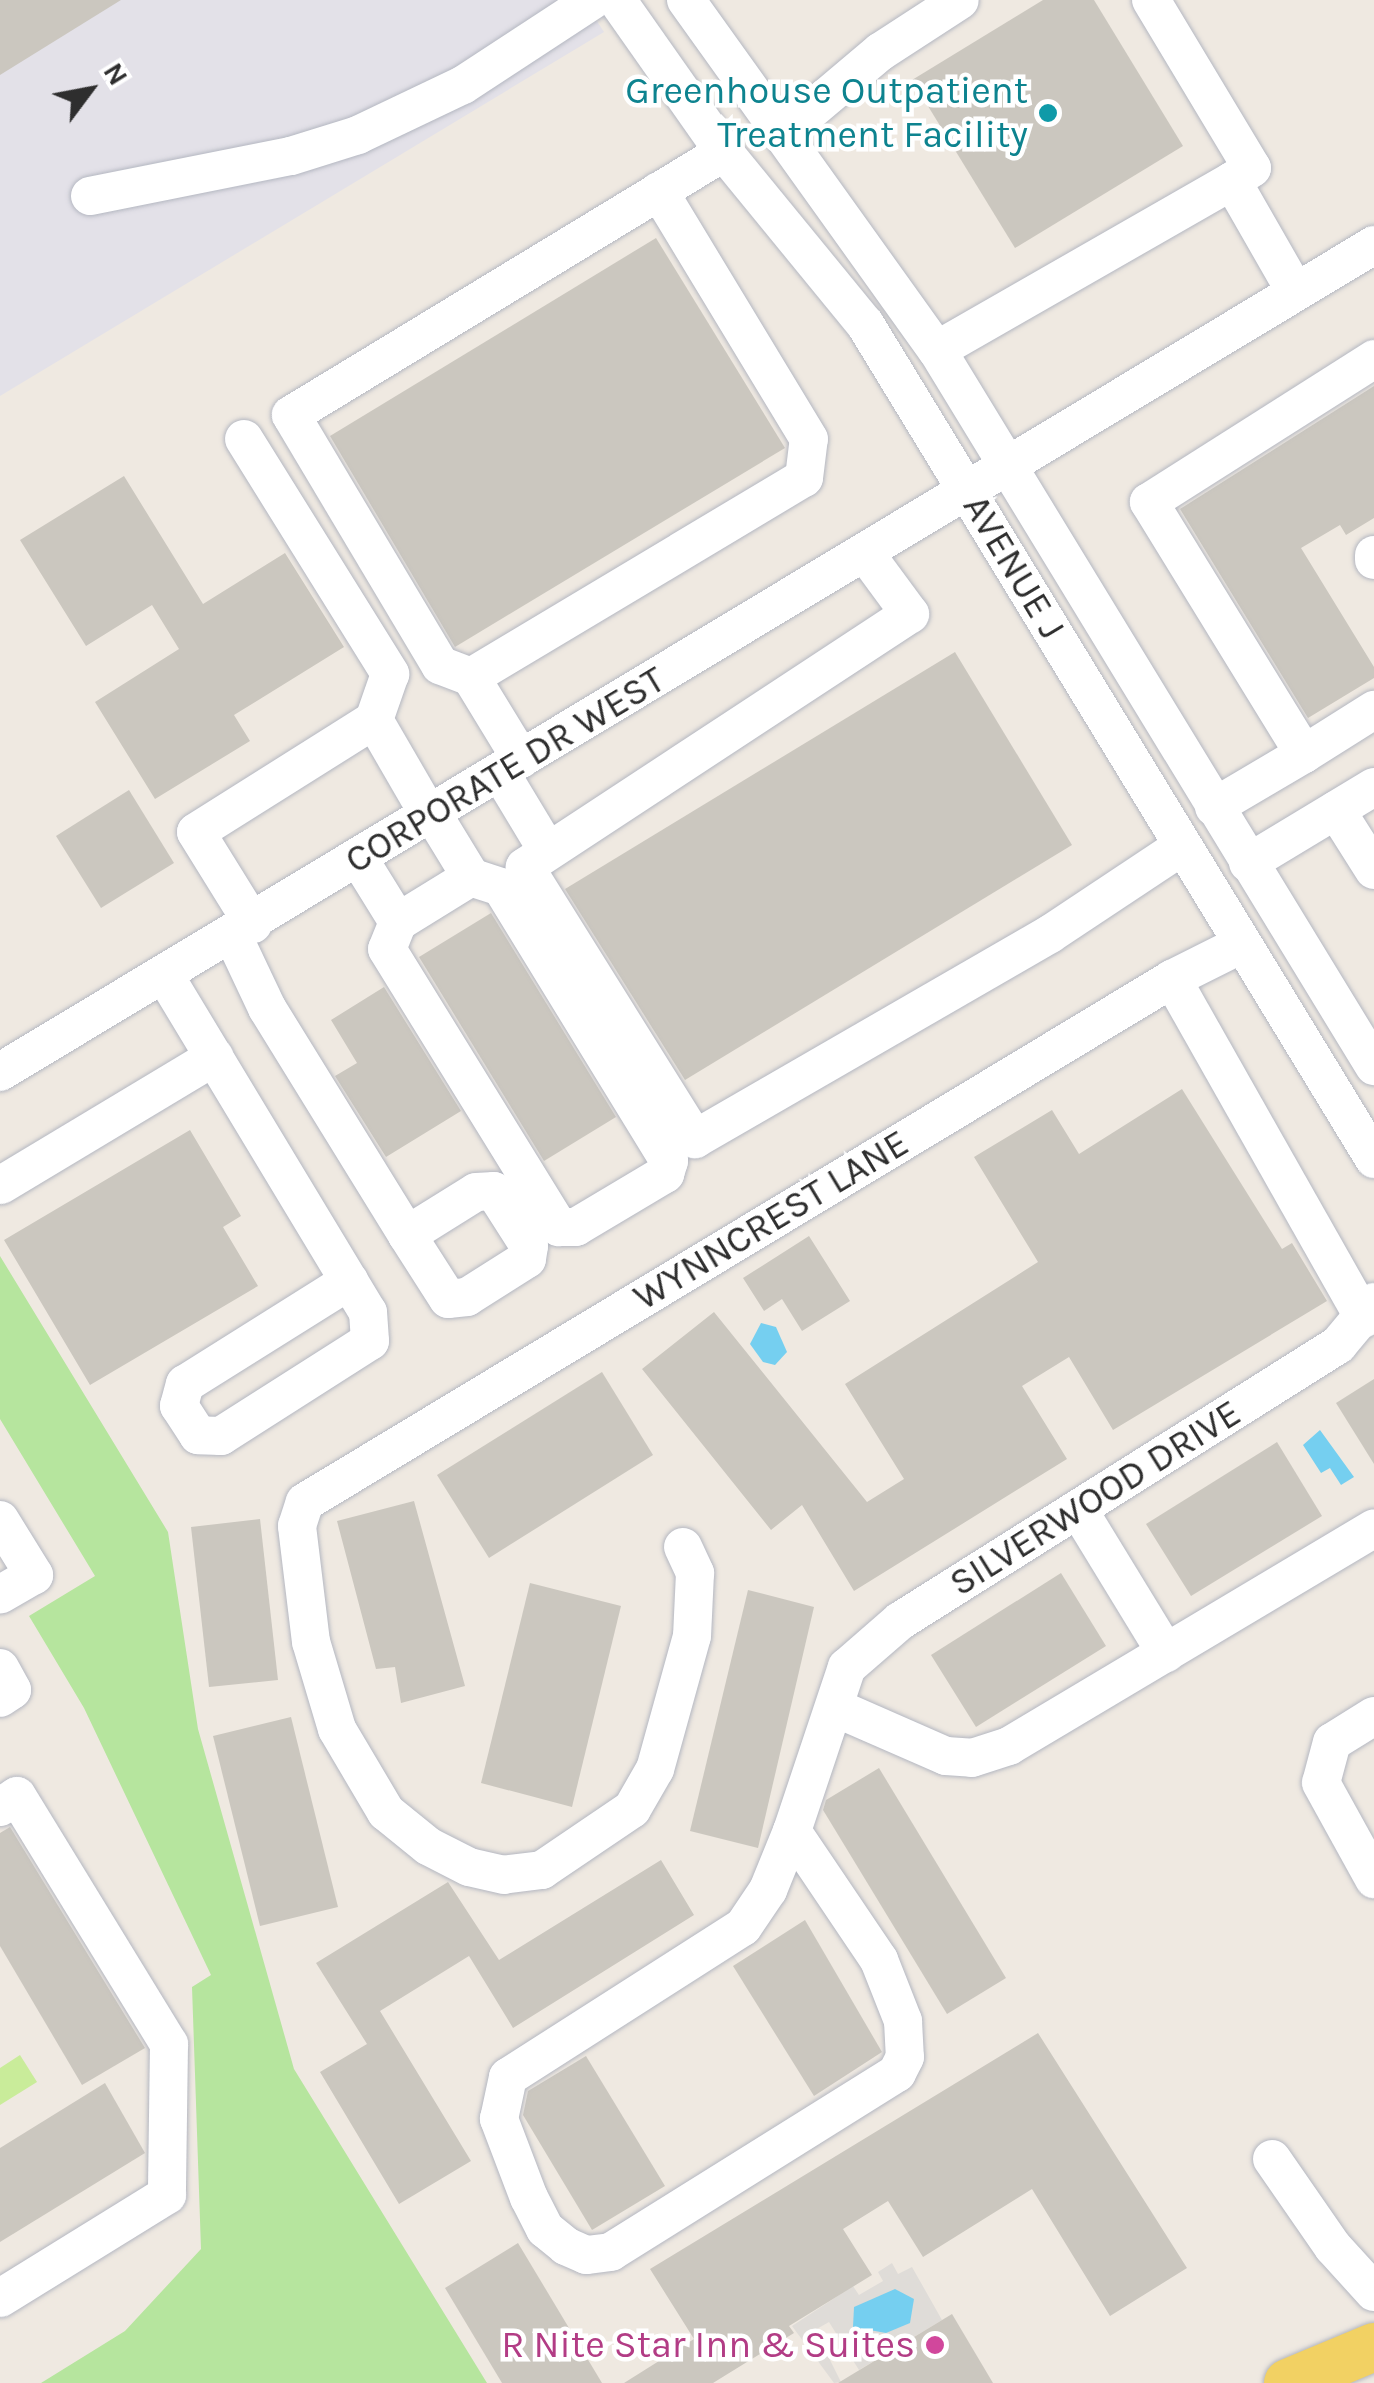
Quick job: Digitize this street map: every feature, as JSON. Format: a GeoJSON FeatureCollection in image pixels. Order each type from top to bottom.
{"type":"FeatureCollection","features":[{"type":"Feature","properties":{"kind":"main road"},"geometry":{"type":"LineString","coordinates":[[1288,2383],[1374,2347]]}},
{"type":"Feature","properties":{"kind":"street"},"geometry":{"type":"LineString","coordinates":[[90,196],[291,156],[358,135],[463,85],[593,0]]}},
{"type":"Feature","properties":{"kind":"street"},"geometry":{"type":"LineString","coordinates":[[627,12],[673,0]]}},
{"type":"Feature","properties":{"kind":"street","name":"AVENUE J"},"geometry":{"type":"LineString","coordinates":[[686,0],[937,350],[1374,1066]]}},
{"type":"Feature","properties":{"kind":"street"},"geometry":{"type":"LineString","coordinates":[[784,133],[880,52],[960,0]]}},
{"type":"Feature","properties":{"kind":"street"},"geometry":{"type":"LineString","coordinates":[[937,350],[1252,168],[1150,0]]}},
{"type":"Feature","properties":{"kind":"street","name":"AVENUE J"},"geometry":{"type":"LineString","coordinates":[[627,12],[724,152],[865,324],[1374,1160]]}},
{"type":"Feature","properties":{"kind":"street"},"geometry":{"type":"LineString","coordinates":[[547,850],[472,677],[440,665],[291,414],[724,152]]}},
{"type":"Feature","properties":{"kind":"street"},"geometry":{"type":"LineString","coordinates":[[1232,181],[1295,291]]}},
{"type":"Feature","properties":{"kind":"street"},"geometry":{"type":"LineString","coordinates":[[472,677],[804,478],[809,439],[659,191]]}},
{"type":"Feature","properties":{"kind":"street","name":"CORPORATE DR WEST"},"geometry":{"type":"LineString","coordinates":[[0,1072],[243,930],[1006,462],[1374,244]]}},
{"type":"Feature","properties":{"kind":"street"},"geometry":{"type":"LineString","coordinates":[[1304,754],[1150,502],[1374,359]]}},
{"type":"Feature","properties":{"kind":"street"},"geometry":{"type":"LineString","coordinates":[[244,439],[390,674],[374,720],[196,832],[243,930],[267,1008],[407,1235]]}},
{"type":"Feature","properties":{"kind":"street"},"geometry":{"type":"LineString","coordinates":[[865,552],[910,614],[525,868],[695,1140],[1050,934],[1182,848]]}},
{"type":"Feature","properties":{"kind":"street"},"geometry":{"type":"LineString","coordinates":[[1214,806],[1374,710]]}},
{"type":"Feature","properties":{"kind":"street"},"geometry":{"type":"LineString","coordinates":[[374,720],[470,877],[501,887],[669,1160],[665,1174],[576,1227],[559,1227],[388,949],[398,922],[470,877]]}},
{"type":"Feature","properties":{"kind":"street"},"geometry":{"type":"LineString","coordinates":[[1248,862],[1374,787]]}},
{"type":"Feature","properties":{"kind":"street"},"geometry":{"type":"LineString","coordinates":[[1336,810],[1374,870]]}},
{"type":"Feature","properties":{"kind":"street"},"geometry":{"type":"LineString","coordinates":[[359,859],[398,922]]}},
{"type":"Feature","properties":{"kind":"street","name":"WYNNCREST LANE"},"geometry":{"type":"LineString","coordinates":[[683,1547],[698,1596],[654,1769],[632,1809],[608,1829],[542,1870],[504,1874],[469,1867],[428,1846],[386,1812],[361,1778],[337,1729],[310,1642],[297,1526],[305,1502],[1172,979],[1240,945]]}},
{"type":"Feature","properties":{"kind":"street"},"geometry":{"type":"LineString","coordinates":[[165,976],[350,1282],[368,1312],[370,1341],[221,1436],[198,1435],[179,1406],[185,1384],[350,1282]]}},
{"type":"Feature","properties":{"kind":"street"},"geometry":{"type":"LineString","coordinates":[[1172,979],[1369,1311]]}},
{"type":"Feature","properties":{"kind":"street"},"geometry":{"type":"LineString","coordinates":[[1,1185],[214,1057]]}},
{"type":"Feature","properties":{"kind":"street","name":"SILVERWOOD DRIVE"},"geometry":{"type":"LineString","coordinates":[[792,1831],[878,1960],[902,2020],[905,2057],[897,2074],[611,2252],[586,2255],[556,2238],[529,2198],[500,2119],[508,2077],[743,1927],[768,1890],[792,1831],[848,1666],[864,1648],[1338,1345],[1369,1311]]}},
{"type":"Feature","properties":{"kind":"street"},"geometry":{"type":"LineString","coordinates":[[1078,1508],[1166,1653]]}},
{"type":"Feature","properties":{"kind":"street"},"geometry":{"type":"LineString","coordinates":[[0,1520],[34,1575],[0,1594]]}},
{"type":"Feature","properties":{"kind":"street"},"geometry":{"type":"LineString","coordinates":[[836,1708],[908,1744],[972,1758],[1009,1746],[1374,1528]]}},
{"type":"Feature","properties":{"kind":"street"},"geometry":{"type":"LineString","coordinates":[[0,1668],[12,1690],[0,1698]]}},
{"type":"Feature","properties":{"kind":"street"},"geometry":{"type":"LineString","coordinates":[[1374,1716],[1332,1742],[1321,1782],[1374,1879]]}},
{"type":"Feature","properties":{"kind":"street"},"geometry":{"type":"LineString","coordinates":[[0,1806],[16,1796],[169,2044],[167,2195],[0,2298]]}},
{"type":"Feature","properties":{"kind":"street"},"geometry":{"type":"LineString","coordinates":[[1272,2158],[1333,2247],[1374,2292]]}},
{"type":"Feature","properties":{"kind":"shaded area"},"geometry":{"type":"Polygon","coordinates":[[[0,0],[583,0],[604,32],[0,396],[0,0]]]}},
{"type":"Feature","properties":{"kind":"shaded area"},"geometry":{"type":"Polygon","coordinates":[[[892,2263],[898,2274],[912,2267],[942,2320],[859,2370],[829,2322],[815,2330],[841,2382],[834,2383],[792,2326],[853,2286],[859,2295],[883,2281],[878,2272],[892,2263]]]}},
{"type":"Feature","properties":{"kind":"green space"},"geometry":{"type":"Polygon","coordinates":[[[0,1256],[168,1532],[198,1729],[294,2069],[487,2383],[41,2383],[125,2331],[201,2249],[192,1987],[211,1975],[84,1708],[29,1616],[95,1576],[0,1419],[0,1256]]]}},
{"type":"Feature","properties":{"kind":"green space"},"geometry":{"type":"Polygon","coordinates":[[[20,2055],[37,2082],[0,2105],[0,2068],[20,2055]]]}},
{"type":"Feature","properties":{"kind":"water"},"geometry":{"type":"Polygon","coordinates":[[[761,1323],[776,1327],[787,1352],[775,1365],[763,1362],[750,1344],[761,1323]]]}},
{"type":"Feature","properties":{"kind":"water"},"geometry":{"type":"Polygon","coordinates":[[[1320,1430],[1354,1477],[1341,1485],[1330,1468],[1321,1473],[1303,1445],[1320,1430]]]}},
{"type":"Feature","properties":{"kind":"water"},"geometry":{"type":"Polygon","coordinates":[[[895,2289],[914,2299],[910,2323],[886,2333],[853,2327],[854,2307],[895,2289]]]}},
{"type":"Feature","properties":{"kind":"building"},"geometry":{"type":"Polygon","coordinates":[[[0,0],[121,0],[0,75],[0,0]]]}},
{"type":"Feature","properties":{"kind":"building","name":"Greenhouse Outpatient Treatment Facility"},"geometry":{"type":"Polygon","coordinates":[[[1043,0],[1094,0],[1183,146],[1015,248],[912,80],[1043,0]]]}},
{"type":"Feature","properties":{"kind":"building"},"geometry":{"type":"Polygon","coordinates":[[[656,238],[785,448],[455,647],[330,436],[656,238]]]}},
{"type":"Feature","properties":{"kind":"building"},"geometry":{"type":"Polygon","coordinates":[[[1374,386],[1374,518],[1346,535],[1340,525],[1301,548],[1374,667],[1374,678],[1308,718],[1180,509],[1374,386]]]}},
{"type":"Feature","properties":{"kind":"building"},"geometry":{"type":"Polygon","coordinates":[[[124,476],[203,604],[285,553],[344,647],[234,715],[250,741],[155,799],[95,702],[179,649],[152,605],[86,646],[20,540],[124,476]]]}},
{"type":"Feature","properties":{"kind":"building"},"geometry":{"type":"Polygon","coordinates":[[[955,652],[1072,845],[685,1080],[565,889],[955,652]]]}},
{"type":"Feature","properties":{"kind":"building"},"geometry":{"type":"Polygon","coordinates":[[[129,790],[174,863],[101,908],[56,836],[129,790]]]}},
{"type":"Feature","properties":{"kind":"building"},"geometry":{"type":"Polygon","coordinates":[[[491,913],[616,1117],[544,1161],[419,957],[491,913]]]}},
{"type":"Feature","properties":{"kind":"building"},"geometry":{"type":"Polygon","coordinates":[[[384,987],[461,1111],[386,1157],[335,1076],[357,1063],[331,1020],[384,987]]]}},
{"type":"Feature","properties":{"kind":"building"},"geometry":{"type":"Polygon","coordinates":[[[1182,1089],[1282,1249],[1292,1243],[1327,1301],[1113,1430],[1069,1357],[1022,1386],[1067,1459],[854,1591],[802,1505],[771,1530],[642,1369],[714,1312],[867,1502],[904,1479],[845,1384],[1038,1262],[974,1157],[1052,1110],[1079,1154],[1182,1089]]]}},
{"type":"Feature","properties":{"kind":"building"},"geometry":{"type":"Polygon","coordinates":[[[190,1130],[241,1216],[223,1227],[258,1286],[90,1385],[4,1240],[190,1130]]]}},
{"type":"Feature","properties":{"kind":"building"},"geometry":{"type":"Polygon","coordinates":[[[809,1236],[850,1301],[802,1331],[782,1299],[764,1311],[743,1278],[809,1236]]]}},
{"type":"Feature","properties":{"kind":"building"},"geometry":{"type":"Polygon","coordinates":[[[602,1372],[653,1455],[489,1558],[437,1475],[602,1372]]]}},
{"type":"Feature","properties":{"kind":"building"},"geometry":{"type":"Polygon","coordinates":[[[1374,1379],[1374,1464],[1336,1403],[1374,1379]]]}},
{"type":"Feature","properties":{"kind":"building"},"geometry":{"type":"Polygon","coordinates":[[[1277,1442],[1322,1516],[1191,1596],[1146,1524],[1277,1442]]]}},
{"type":"Feature","properties":{"kind":"building"},"geometry":{"type":"Polygon","coordinates":[[[414,1501],[465,1686],[401,1703],[395,1667],[376,1669],[337,1521],[414,1501]]]}},
{"type":"Feature","properties":{"kind":"building"},"geometry":{"type":"Polygon","coordinates":[[[260,1519],[278,1680],[209,1687],[191,1527],[260,1519]]]}},
{"type":"Feature","properties":{"kind":"building"},"geometry":{"type":"Polygon","coordinates":[[[1061,1573],[1106,1646],[976,1727],[931,1655],[1061,1573]]]}},
{"type":"Feature","properties":{"kind":"building"},"geometry":{"type":"Polygon","coordinates":[[[530,1583],[621,1606],[572,1807],[481,1783],[530,1583]]]}},
{"type":"Feature","properties":{"kind":"building"},"geometry":{"type":"Polygon","coordinates":[[[748,1590],[814,1607],[758,1848],[690,1831],[748,1590]]]}},
{"type":"Feature","properties":{"kind":"building"},"geometry":{"type":"Polygon","coordinates":[[[291,1717],[338,1907],[260,1926],[213,1736],[291,1717]]]}},
{"type":"Feature","properties":{"kind":"building"},"geometry":{"type":"Polygon","coordinates":[[[879,1768],[1006,1978],[947,2014],[823,1810],[826,1800],[879,1768]]]}},
{"type":"Feature","properties":{"kind":"building"},"geometry":{"type":"Polygon","coordinates":[[[10,1827],[145,2048],[82,2085],[0,1946],[0,1833],[10,1827]]]}},
{"type":"Feature","properties":{"kind":"building"},"geometry":{"type":"Polygon","coordinates":[[[661,1860],[694,1915],[513,2028],[469,1956],[380,2011],[471,2161],[399,2204],[320,2072],[367,2044],[316,1963],[448,1882],[499,1960],[661,1860]]]}},
{"type":"Feature","properties":{"kind":"building"},"geometry":{"type":"Polygon","coordinates":[[[805,1920],[882,2052],[814,2096],[733,1966],[805,1920]]]}},
{"type":"Feature","properties":{"kind":"building"},"geometry":{"type":"Polygon","coordinates":[[[1038,2033],[1187,2268],[1110,2316],[1032,2189],[923,2257],[888,2201],[843,2229],[872,2275],[789,2326],[794,2333],[713,2383],[624,2383],[694,2339],[650,2269],[1038,2033]]]}},
{"type":"Feature","properties":{"kind":"building"},"geometry":{"type":"Polygon","coordinates":[[[586,2056],[665,2186],[592,2230],[523,2115],[528,2091],[586,2056]]]}},
{"type":"Feature","properties":{"kind":"building"},"geometry":{"type":"Polygon","coordinates":[[[105,2083],[145,2153],[0,2242],[0,2148],[105,2083]]]}},
{"type":"Feature","properties":{"kind":"building"},"geometry":{"type":"Polygon","coordinates":[[[518,2243],[602,2383],[502,2383],[445,2288],[518,2243]]]}},
{"type":"Feature","properties":{"kind":"building","name":"R Nite Star Inn & Suites"},"geometry":{"type":"Polygon","coordinates":[[[952,2314],[993,2383],[838,2383],[952,2314]]]}},
{"type":"Feature","properties":{"kind":"place","name":"Greenhouse Outpatient Treatment Facility"},"geometry":{"type":"Point","coordinates":[1048,113]}},
{"type":"Feature","properties":{"kind":"place","name":"R Nite Star Inn & Suites"},"geometry":{"type":"Point","coordinates":[935,2345]}}]}
